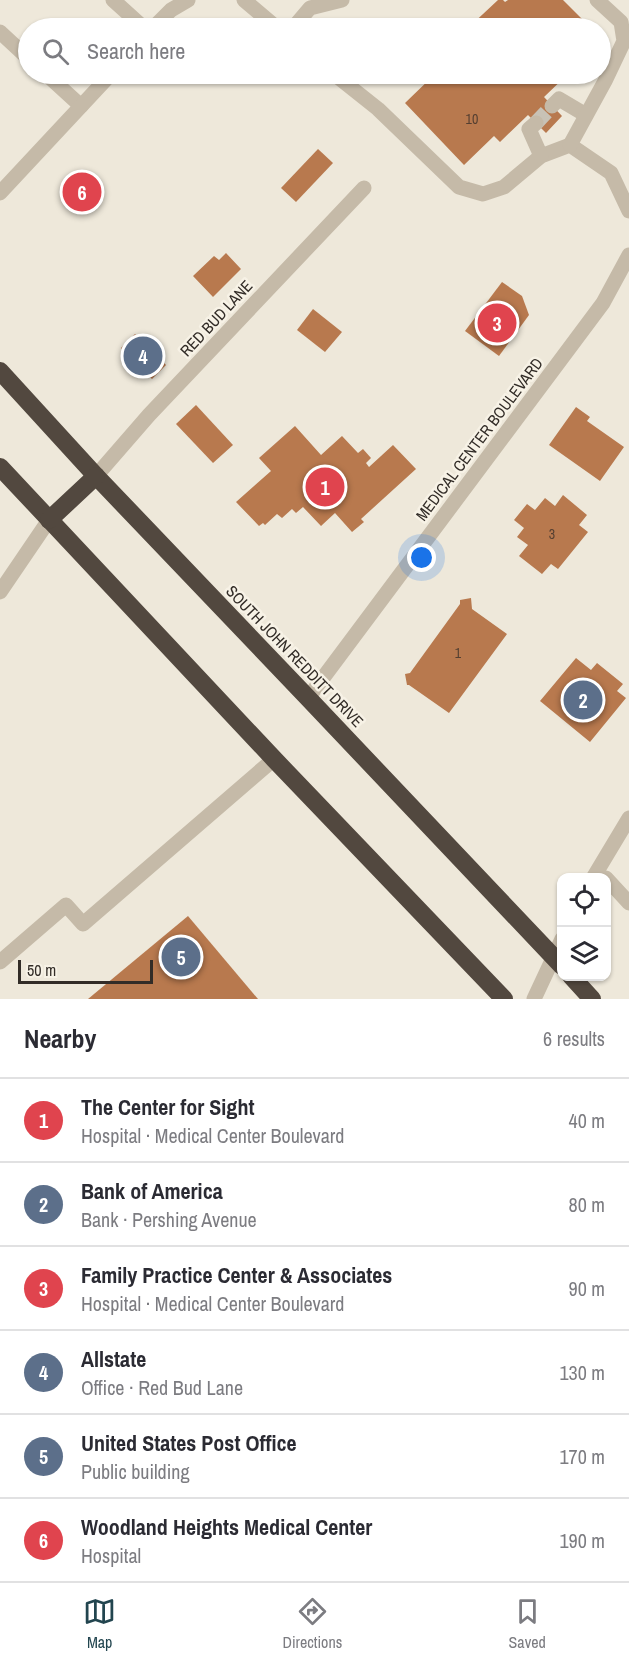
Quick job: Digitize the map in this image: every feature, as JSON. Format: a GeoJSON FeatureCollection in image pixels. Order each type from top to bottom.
{"type":"FeatureCollection","features":[{"type":"Feature","properties":{"kind":"highway","name":"SOUTH JOHN REDDITT DRIVE"},"geometry":{"type":"LineString","coordinates":[[0,371],[96,476],[557,962]]}},
{"type":"Feature","properties":{"kind":"highway"},"geometry":{"type":"LineString","coordinates":[[0,467],[274,759],[504,999]]}},
{"type":"Feature","properties":{"kind":"highway"},"geometry":{"type":"LineString","coordinates":[[49,520],[96,476]]}},
{"type":"Feature","properties":{"kind":"highway"},"geometry":{"type":"LineString","coordinates":[[576,981],[592,999]]}},
{"type":"Feature","properties":{"kind":"street"},"geometry":{"type":"LineString","coordinates":[[113,0],[133,18]]}},
{"type":"Feature","properties":{"kind":"street"},"geometry":{"type":"LineString","coordinates":[[163,18],[171,10],[188,0]]}},
{"type":"Feature","properties":{"kind":"street"},"geometry":{"type":"LineString","coordinates":[[244,0],[265,18]]}},
{"type":"Feature","properties":{"kind":"street"},"geometry":{"type":"LineString","coordinates":[[302,18],[310,8],[342,0]]}},
{"type":"Feature","properties":{"kind":"street"},"geometry":{"type":"LineString","coordinates":[[597,0],[621,22],[624,40],[611,68]]}},
{"type":"Feature","properties":{"kind":"street"},"geometry":{"type":"LineString","coordinates":[[0,32],[18,49]]}},
{"type":"Feature","properties":{"kind":"street"},"geometry":{"type":"LineString","coordinates":[[57,84],[81,106]]}},
{"type":"Feature","properties":{"kind":"street"},"geometry":{"type":"LineString","coordinates":[[0,193],[102,84]]}},
{"type":"Feature","properties":{"kind":"street"},"geometry":{"type":"LineString","coordinates":[[347,84],[378,109],[459,188],[483,194],[504,187],[541,156],[570,145],[603,84]]}},
{"type":"Feature","properties":{"kind":"street"},"geometry":{"type":"LineString","coordinates":[[552,106],[559,99],[586,115]]}},
{"type":"Feature","properties":{"kind":"street"},"geometry":{"type":"LineString","coordinates":[[536,123],[529,129],[541,156]]}},
{"type":"Feature","properties":{"kind":"street"},"geometry":{"type":"LineString","coordinates":[[570,145],[611,172],[629,212]]}},
{"type":"Feature","properties":{"kind":"street","name":"RED BUD LANE"},"geometry":{"type":"LineString","coordinates":[[96,476],[149,415],[364,188]]}},
{"type":"Feature","properties":{"kind":"street","name":"MEDICAL CENTER BOULEVARD"},"geometry":{"type":"LineString","coordinates":[[308,698],[603,303],[629,255]]}},
{"type":"Feature","properties":{"kind":"street"},"geometry":{"type":"LineString","coordinates":[[0,592],[49,520]]}},
{"type":"Feature","properties":{"kind":"street"},"geometry":{"type":"LineString","coordinates":[[0,962],[66,905],[83,924],[274,759]]}},
{"type":"Feature","properties":{"kind":"street"},"geometry":{"type":"LineString","coordinates":[[602,873],[629,818]]}},
{"type":"Feature","properties":{"kind":"street"},"geometry":{"type":"LineString","coordinates":[[611,883],[627,896]]}},
{"type":"Feature","properties":{"kind":"street"},"geometry":{"type":"LineString","coordinates":[[534,999],[557,962]]}},
{"type":"Feature","properties":{"kind":"building"},"geometry":{"type":"Polygon","coordinates":[[[498,0],[505,2],[508,0],[563,0],[581,18],[479,18],[498,0]]]}},
{"type":"Feature","properties":{"kind":"building"},"geometry":{"type":"Polygon","coordinates":[[[425,84],[558,84],[544,97],[562,116],[546,133],[528,115],[500,142],[494,136],[464,165],[405,103],[425,84]]]}},
{"type":"Feature","properties":{"kind":"building"},"geometry":{"type":"Polygon","coordinates":[[[318,149],[333,163],[296,202],[281,188],[318,149]]]}},
{"type":"Feature","properties":{"kind":"building"},"geometry":{"type":"Polygon","coordinates":[[[226,253],[241,269],[213,297],[193,276],[214,256],[219,260],[226,253]]]}},
{"type":"Feature","properties":{"kind":"building"},"geometry":{"type":"Polygon","coordinates":[[[502,282],[522,296],[529,315],[499,356],[465,331],[502,282]]]}},
{"type":"Feature","properties":{"kind":"building"},"geometry":{"type":"Polygon","coordinates":[[[313,309],[342,332],[325,352],[297,330],[313,309]]]}},
{"type":"Feature","properties":{"kind":"building"},"geometry":{"type":"Polygon","coordinates":[[[135,334],[166,365],[152,379],[121,348],[135,334]]]}},
{"type":"Feature","properties":{"kind":"building"},"geometry":{"type":"Polygon","coordinates":[[[196,405],[233,445],[213,463],[176,424],[196,405]]]}},
{"type":"Feature","properties":{"kind":"building"},"geometry":{"type":"Polygon","coordinates":[[[576,407],[590,417],[587,421],[624,447],[600,481],[549,445],[576,407]]]}},
{"type":"Feature","properties":{"kind":"building"},"geometry":{"type":"Polygon","coordinates":[[[295,426],[321,455],[342,436],[358,453],[363,449],[371,458],[366,463],[369,467],[393,445],[416,469],[361,519],[364,522],[352,532],[335,513],[321,526],[303,507],[296,513],[292,509],[282,518],[277,514],[265,525],[263,523],[259,526],[236,502],[271,471],[259,458],[295,426]]]}},
{"type":"Feature","properties":{"kind":"building"},"geometry":{"type":"Polygon","coordinates":[[[563,495],[587,515],[579,525],[588,532],[558,569],[551,564],[542,574],[519,556],[528,545],[517,537],[524,528],[514,520],[527,504],[535,510],[545,498],[555,506],[563,495]]]}},
{"type":"Feature","properties":{"kind":"building"},"geometry":{"type":"Polygon","coordinates":[[[471,598],[472,609],[507,634],[449,713],[407,685],[405,674],[410,673],[460,604],[460,600],[471,598]]]}},
{"type":"Feature","properties":{"kind":"building"},"geometry":{"type":"Polygon","coordinates":[[[576,658],[591,670],[597,663],[623,684],[617,691],[626,698],[590,742],[540,701],[576,658]]]}},
{"type":"Feature","properties":{"kind":"building"},"geometry":{"type":"Polygon","coordinates":[[[188,916],[258,999],[88,999],[188,916]]]}},
{"type":"Feature","properties":{"kind":"tunnel"},"geometry":{"type":"LineString","coordinates":[[536,123],[552,106]]}},
{"type":"Feature","properties":{"kind":"place","name":"Woodland Heights Medical Center"},"geometry":{"type":"Point","coordinates":[82,192]}},
{"type":"Feature","properties":{"kind":"place","name":"Family Practice Center & Associates"},"geometry":{"type":"Point","coordinates":[497,323]}},
{"type":"Feature","properties":{"kind":"place","name":"Allstate"},"geometry":{"type":"Point","coordinates":[143,356]}},
{"type":"Feature","properties":{"kind":"place","name":"The Center for Sight"},"geometry":{"type":"Point","coordinates":[325,487]}},
{"type":"Feature","properties":{"kind":"place","name":"Bank of America"},"geometry":{"type":"Point","coordinates":[583,700]}},
{"type":"Feature","properties":{"kind":"place","name":"United States Post Office"},"geometry":{"type":"Point","coordinates":[181,957]}}]}
